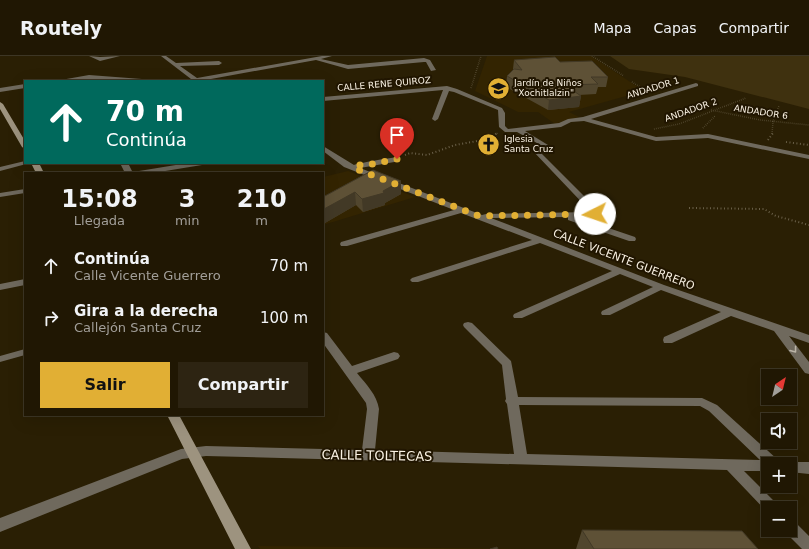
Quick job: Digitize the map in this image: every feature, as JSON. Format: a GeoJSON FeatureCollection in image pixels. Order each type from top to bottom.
{"type":"FeatureCollection","features":[{"type":"Feature","properties":{"kind":"street"},"geometry":{"type":"LineString","coordinates":[[90,56],[100,59],[118,56]]}},
{"type":"Feature","properties":{"kind":"street"},"geometry":{"type":"LineString","coordinates":[[163,56],[193,80]]}},
{"type":"Feature","properties":{"kind":"street"},"geometry":{"type":"LineString","coordinates":[[199,80],[329,56]]}},
{"type":"Feature","properties":{"kind":"street"},"geometry":{"type":"LineString","coordinates":[[312,59],[348,67],[424,60],[428,61],[433,70]]}},
{"type":"Feature","properties":{"kind":"street"},"geometry":{"type":"LineString","coordinates":[[176,65],[219,63]]}},
{"type":"Feature","properties":{"kind":"street"},"geometry":{"type":"LineString","coordinates":[[359,66],[364,73]]}},
{"type":"Feature","properties":{"kind":"street"},"geometry":{"type":"LineString","coordinates":[[66,80],[89,77],[129,80]]}},
{"type":"Feature","properties":{"kind":"street","name":"ANDADOR 1"},"geometry":{"type":"LineString","coordinates":[[504,130],[520,130],[552,126],[570,120],[584,119],[696,85]]}},
{"type":"Feature","properties":{"kind":"street"},"geometry":{"type":"LineString","coordinates":[[0,90],[24,86]]}},
{"type":"Feature","properties":{"kind":"street"},"geometry":{"type":"LineString","coordinates":[[435,119],[447,88],[459,91],[500,110],[502,113],[502,127],[504,130]]}},
{"type":"Feature","properties":{"kind":"street","name":"CALLE RENE QUIROZ"},"geometry":{"type":"LineString","coordinates":[[324,99],[447,88]]}},
{"type":"Feature","properties":{"kind":"street"},"geometry":{"type":"LineString","coordinates":[[0,104],[22,138]]}},
{"type":"Feature","properties":{"kind":"street"},"geometry":{"type":"LineString","coordinates":[[584,119],[659,140],[708,136],[809,156]]}},
{"type":"Feature","properties":{"kind":"street"},"geometry":{"type":"LineString","coordinates":[[520,130],[546,146]]}},
{"type":"Feature","properties":{"kind":"street","name":"CALLE VICENTE GUERRERO"},"geometry":{"type":"LineString","coordinates":[[324,149],[354,168],[661,287],[809,339]]}},
{"type":"Feature","properties":{"kind":"street"},"geometry":{"type":"LineString","coordinates":[[479,216],[590,216],[595,214],[535,150]]}},
{"type":"Feature","properties":{"kind":"street"},"geometry":{"type":"LineString","coordinates":[[354,168],[362,164],[373,164],[397,159]]}},
{"type":"Feature","properties":{"kind":"street"},"geometry":{"type":"LineString","coordinates":[[0,168],[24,163]]}},
{"type":"Feature","properties":{"kind":"street"},"geometry":{"type":"LineString","coordinates":[[145,172],[196,164]]}},
{"type":"Feature","properties":{"kind":"street"},"geometry":{"type":"LineString","coordinates":[[0,195],[24,191]]}},
{"type":"Feature","properties":{"kind":"street"},"geometry":{"type":"LineString","coordinates":[[344,244],[462,210]]}},
{"type":"Feature","properties":{"kind":"street"},"geometry":{"type":"LineString","coordinates":[[565,216],[632,239]]}},
{"type":"Feature","properties":{"kind":"street"},"geometry":{"type":"LineString","coordinates":[[415,280],[542,240]]}},
{"type":"Feature","properties":{"kind":"street"},"geometry":{"type":"LineString","coordinates":[[518,316],[620,271]]}},
{"type":"Feature","properties":{"kind":"street"},"geometry":{"type":"LineString","coordinates":[[0,287],[24,282]]}},
{"type":"Feature","properties":{"kind":"street"},"geometry":{"type":"LineString","coordinates":[[606,313],[661,287]]}},
{"type":"Feature","properties":{"kind":"street"},"geometry":{"type":"LineString","coordinates":[[668,340],[730,312]]}},
{"type":"Feature","properties":{"kind":"street"},"geometry":{"type":"LineString","coordinates":[[468,325],[507,364],[521,459]]}},
{"type":"Feature","properties":{"kind":"street"},"geometry":{"type":"LineString","coordinates":[[778,329],[809,370]]}},
{"type":"Feature","properties":{"kind":"street"},"geometry":{"type":"LineString","coordinates":[[324,336],[372,402],[373,410],[368,455]]}},
{"type":"Feature","properties":{"kind":"street"},"geometry":{"type":"LineString","coordinates":[[350,371],[394,356]]}},
{"type":"Feature","properties":{"kind":"street"},"geometry":{"type":"LineString","coordinates":[[512,401],[697,401],[713,408],[765,457]]}},
{"type":"Feature","properties":{"kind":"street"},"geometry":{"type":"LineString","coordinates":[[174,416],[243,549]]}},
{"type":"Feature","properties":{"kind":"street","name":"CALLE TOLTECAS"},"geometry":{"type":"LineString","coordinates":[[0,525],[167,459],[193,452],[206,451],[761,466]]}},
{"type":"Feature","properties":{"kind":"street"},"geometry":{"type":"LineString","coordinates":[[729,464],[765,501]]}},
{"type":"Feature","properties":{"kind":"street"},"geometry":{"type":"LineString","coordinates":[[797,467],[809,468]]}},
{"type":"Feature","properties":{"kind":"street"},"geometry":{"type":"LineString","coordinates":[[797,534],[809,546]]}},
{"type":"Feature","properties":{"kind":"lane"},"geometry":{"type":"LineString","coordinates":[[1,360],[24,352]]}},
{"type":"Feature","properties":{"kind":"path"},"geometry":{"type":"LineString","coordinates":[[472,90],[470,89],[481,56]]}},
{"type":"Feature","properties":{"kind":"path"},"geometry":{"type":"LineString","coordinates":[[592,56],[624,76]]}},
{"type":"Feature","properties":{"kind":"path"},"geometry":{"type":"LineString","coordinates":[[632,82],[658,96]]}},
{"type":"Feature","properties":{"kind":"path","name":"ANDADOR 2"},"geometry":{"type":"LineString","coordinates":[[642,136],[653,129],[679,124],[710,110],[746,98]]}},
{"type":"Feature","properties":{"kind":"path"},"geometry":{"type":"LineString","coordinates":[[765,148],[768,138],[773,133],[773,122],[779,106]]}},
{"type":"Feature","properties":{"kind":"path","name":"ANDADOR 6"},"geometry":{"type":"LineString","coordinates":[[710,110],[773,122],[809,125]]}},
{"type":"Feature","properties":{"kind":"path"},"geometry":{"type":"LineString","coordinates":[[397,159],[410,153],[426,155],[455,145],[483,140],[504,130]]}},
{"type":"Feature","properties":{"kind":"path"},"geometry":{"type":"LineString","coordinates":[[689,208],[764,209],[776,216],[809,225]]}},
{"type":"Feature","properties":{"kind":"shaded area"},"geometry":{"type":"Polygon","coordinates":[[[487,56],[591,56],[644,91],[569,112],[579,117],[555,124],[538,112],[518,112],[475,91],[487,56]]]}},
{"type":"Feature","properties":{"kind":"shaded area"},"geometry":{"type":"Polygon","coordinates":[[[610,56],[809,56],[809,109],[685,77],[629,69],[610,56]]]}},
{"type":"Feature","properties":{"kind":"shaded area"},"geometry":{"type":"Polygon","coordinates":[[[348,171],[415,197],[324,225],[324,177],[348,171]]]}},
{"type":"Feature","properties":{"kind":"shaded area"},"geometry":{"type":"Polygon","coordinates":[[[258,546],[527,549],[260,549],[258,546]]]}},
{"type":"Feature","properties":{"kind":"building"},"geometry":{"type":"Polygon","coordinates":[[[555,57],[560,62],[592,61],[608,77],[591,77],[598,84],[565,85],[581,96],[549,100],[507,76],[514,69],[522,70],[514,60],[555,57]]]}},
{"type":"Feature","properties":{"kind":"building"},"geometry":{"type":"Polygon","coordinates":[[[373,170],[401,181],[383,191],[384,193],[362,199],[355,192],[324,209],[324,196],[373,170]]]}},
{"type":"Feature","properties":{"kind":"building"},"geometry":{"type":"Polygon","coordinates":[[[582,530],[742,531],[758,549],[594,549],[582,530]]]}},
{"type":"Feature","properties":{"kind":"place","name":"Jardín de Niños \"Xochitlalzin\""},"geometry":{"type":"Point","coordinates":[498,88]}},
{"type":"Feature","properties":{"kind":"place","name":"Iglesia Santa Cruz"},"geometry":{"type":"Point","coordinates":[489,144]}},
{"type":"Feature","properties":{"kind":"route"},"geometry":{"type":"LineString","coordinates":[[397,159],[386,160],[373,164],[362,164],[354,168],[479,216],[590,216],[595,214]]}}]}
